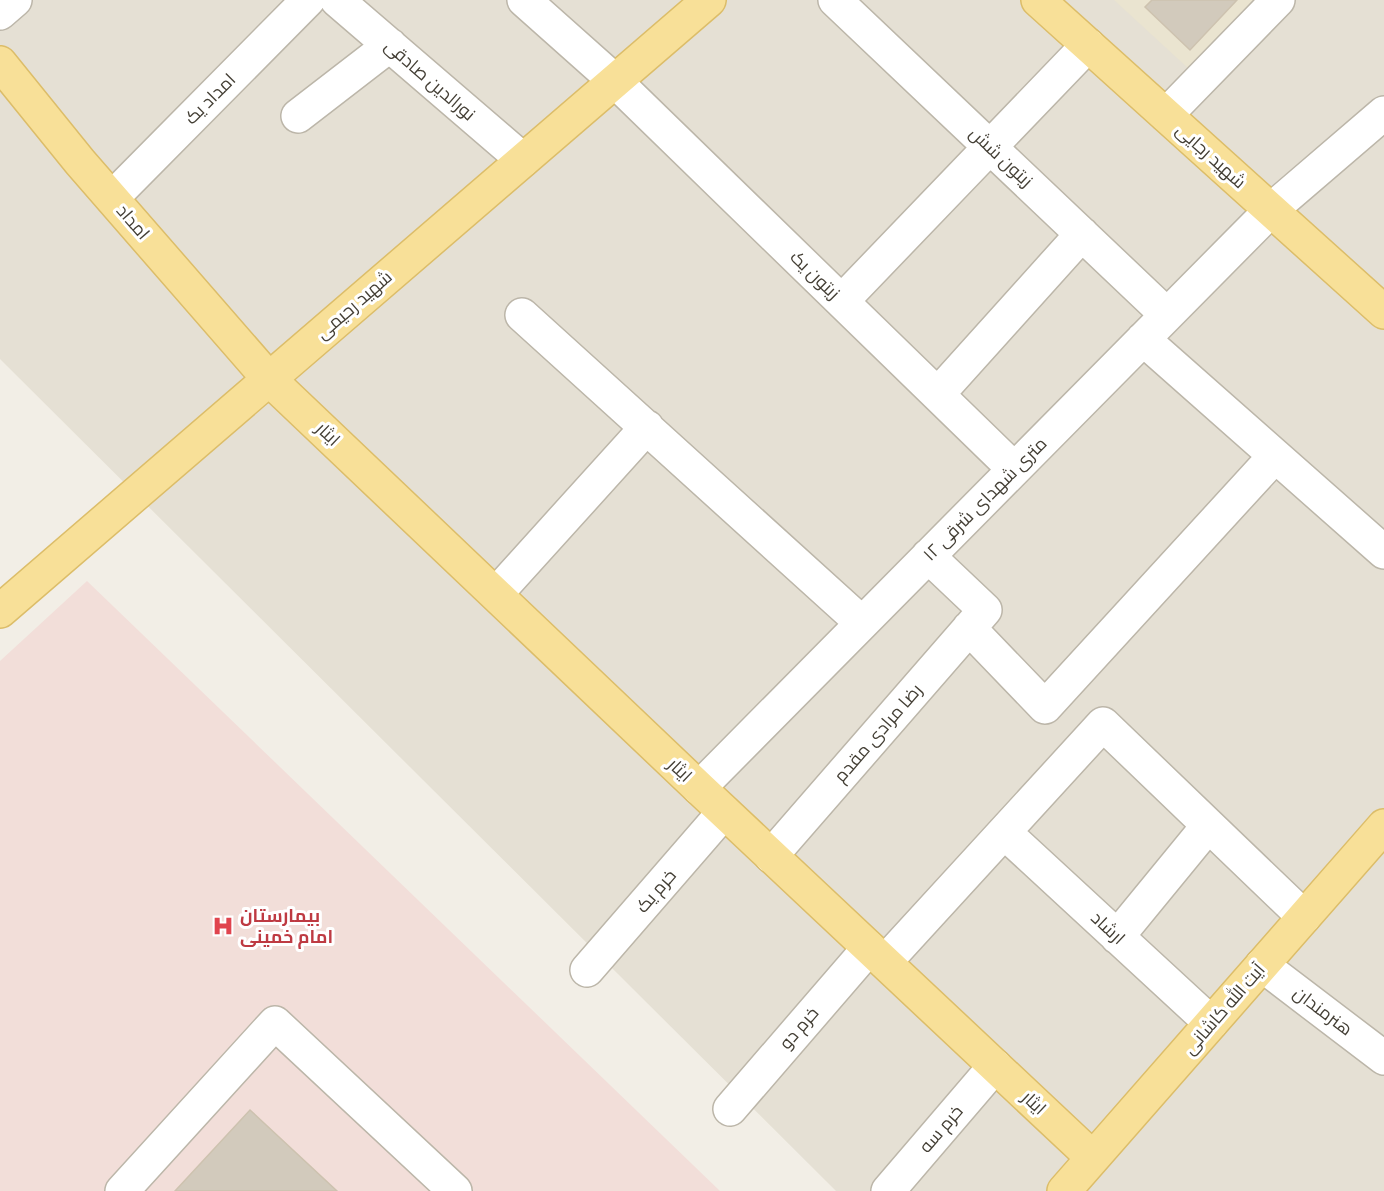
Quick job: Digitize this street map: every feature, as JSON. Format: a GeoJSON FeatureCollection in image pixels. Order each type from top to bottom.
{"type":"FeatureCollection","features":[{"type":"Feature","properties":{"kind":"main road","name":"شهید رحیمی"},"geometry":{"type":"LineString","coordinates":[[0,611],[709,0]]}},
{"type":"Feature","properties":{"kind":"main road","name":"شهید رجایی"},"geometry":{"type":"LineString","coordinates":[[1038,0],[1384,312]]}},
{"type":"Feature","properties":{"kind":"main road","name":"امداد"},"geometry":{"type":"LineString","coordinates":[[0,63],[112,198],[269,379]]}},
{"type":"Feature","properties":{"kind":"main road","name":"ایثار"},"geometry":{"type":"LineString","coordinates":[[269,379],[724,812],[1093,1158]]}},
{"type":"Feature","properties":{"kind":"main road","name":"آیت الله کاشانی"},"geometry":{"type":"LineString","coordinates":[[1064,1191],[1384,826]]}},
{"type":"Feature","properties":{"kind":"street"},"geometry":{"type":"LineString","coordinates":[[0,13],[15,0]]}},
{"type":"Feature","properties":{"kind":"street","name":"امداد یک"},"geometry":{"type":"LineString","coordinates":[[112,198],[309,0]]}},
{"type":"Feature","properties":{"kind":"street","name":"زیتون یک"},"geometry":{"type":"LineString","coordinates":[[524,0],[615,81],[1014,469]]}},
{"type":"Feature","properties":{"kind":"street","name":"زیتون شش"},"geometry":{"type":"LineString","coordinates":[[835,0],[1167,315]]}},
{"type":"Feature","properties":{"kind":"street"},"geometry":{"type":"LineString","coordinates":[[1166,115],[1278,0]]}},
{"type":"Feature","properties":{"kind":"street","name":"نورالدین صادقی"},"geometry":{"type":"LineString","coordinates":[[347,3],[390,45],[523,160]]}},
{"type":"Feature","properties":{"kind":"street"},"geometry":{"type":"LineString","coordinates":[[298,116],[390,45]]}},
{"type":"Feature","properties":{"kind":"street"},"geometry":{"type":"LineString","coordinates":[[842,301],[1088,45]]}},
{"type":"Feature","properties":{"kind":"street","name":"۱۲ متری شهدای شرقی"},"geometry":{"type":"LineString","coordinates":[[699,788],[1271,210],[1384,113]]}},
{"type":"Feature","properties":{"kind":"street"},"geometry":{"type":"LineString","coordinates":[[938,394],[1082,234]]}},
{"type":"Feature","properties":{"kind":"street"},"geometry":{"type":"LineString","coordinates":[[522,315],[862,623]]}},
{"type":"Feature","properties":{"kind":"street"},"geometry":{"type":"LineString","coordinates":[[1143,339],[1384,552]]}},
{"type":"Feature","properties":{"kind":"street"},"geometry":{"type":"LineString","coordinates":[[496,594],[646,427]]}},
{"type":"Feature","properties":{"kind":"street"},"geometry":{"type":"LineString","coordinates":[[928,556],[1045,707],[1275,456]]}},
{"type":"Feature","properties":{"kind":"street","name":"رضا مرادی مقدم"},"geometry":{"type":"LineString","coordinates":[[771,856],[977,619]]}},
{"type":"Feature","properties":{"kind":"street"},"geometry":{"type":"LineString","coordinates":[[877,955],[1005,832],[1103,724],[1304,917]]}},
{"type":"Feature","properties":{"kind":"street","name":"خرم یک"},"geometry":{"type":"LineString","coordinates":[[587,970],[724,812]]}},
{"type":"Feature","properties":{"kind":"street"},"geometry":{"type":"LineString","coordinates":[[1118,937],[1208,826]]}},
{"type":"Feature","properties":{"kind":"street","name":"ارشاد"},"geometry":{"type":"LineString","coordinates":[[1005,832],[1211,1023]]}},
{"type":"Feature","properties":{"kind":"street","name":"خرم دو"},"geometry":{"type":"LineString","coordinates":[[730,1109],[877,955]]}},
{"type":"Feature","properties":{"kind":"street","name":"هنرمندان"},"geometry":{"type":"LineString","coordinates":[[1262,965],[1384,1058]]}},
{"type":"Feature","properties":{"kind":"street"},"geometry":{"type":"LineString","coordinates":[[122,1191],[275,1023],[455,1191]]}},
{"type":"Feature","properties":{"kind":"street","name":"خرم سه"},"geometry":{"type":"LineString","coordinates":[[888,1191],[995,1066]]}},
{"type":"Feature","properties":{"kind":"shaded area"},"geometry":{"type":"Polygon","coordinates":[[[0,0],[1384,0],[1384,1191],[836,1191],[0,359],[0,0]]]}},
{"type":"Feature","properties":{"kind":"shaded area"},"geometry":{"type":"Polygon","coordinates":[[[1114,0],[1256,0],[1190,70],[1114,0]]]}},
{"type":"Feature","properties":{"kind":"shaded area","name":"بیمارستان امام خمینی"},"geometry":{"type":"Polygon","coordinates":[[[87,581],[720,1191],[0,1191],[0,661],[87,581]]]}},
{"type":"Feature","properties":{"kind":"building"},"geometry":{"type":"Polygon","coordinates":[[[1152,0],[1237,0],[1190,50],[1145,7],[1152,0]]]}},
{"type":"Feature","properties":{"kind":"building"},"geometry":{"type":"Polygon","coordinates":[[[250,1110],[337,1191],[175,1191],[250,1110]]]}},
{"type":"Feature","properties":{"kind":"place","name":"بیمارستان امام خمینی"},"geometry":{"type":"Point","coordinates":[223,926]}}]}
